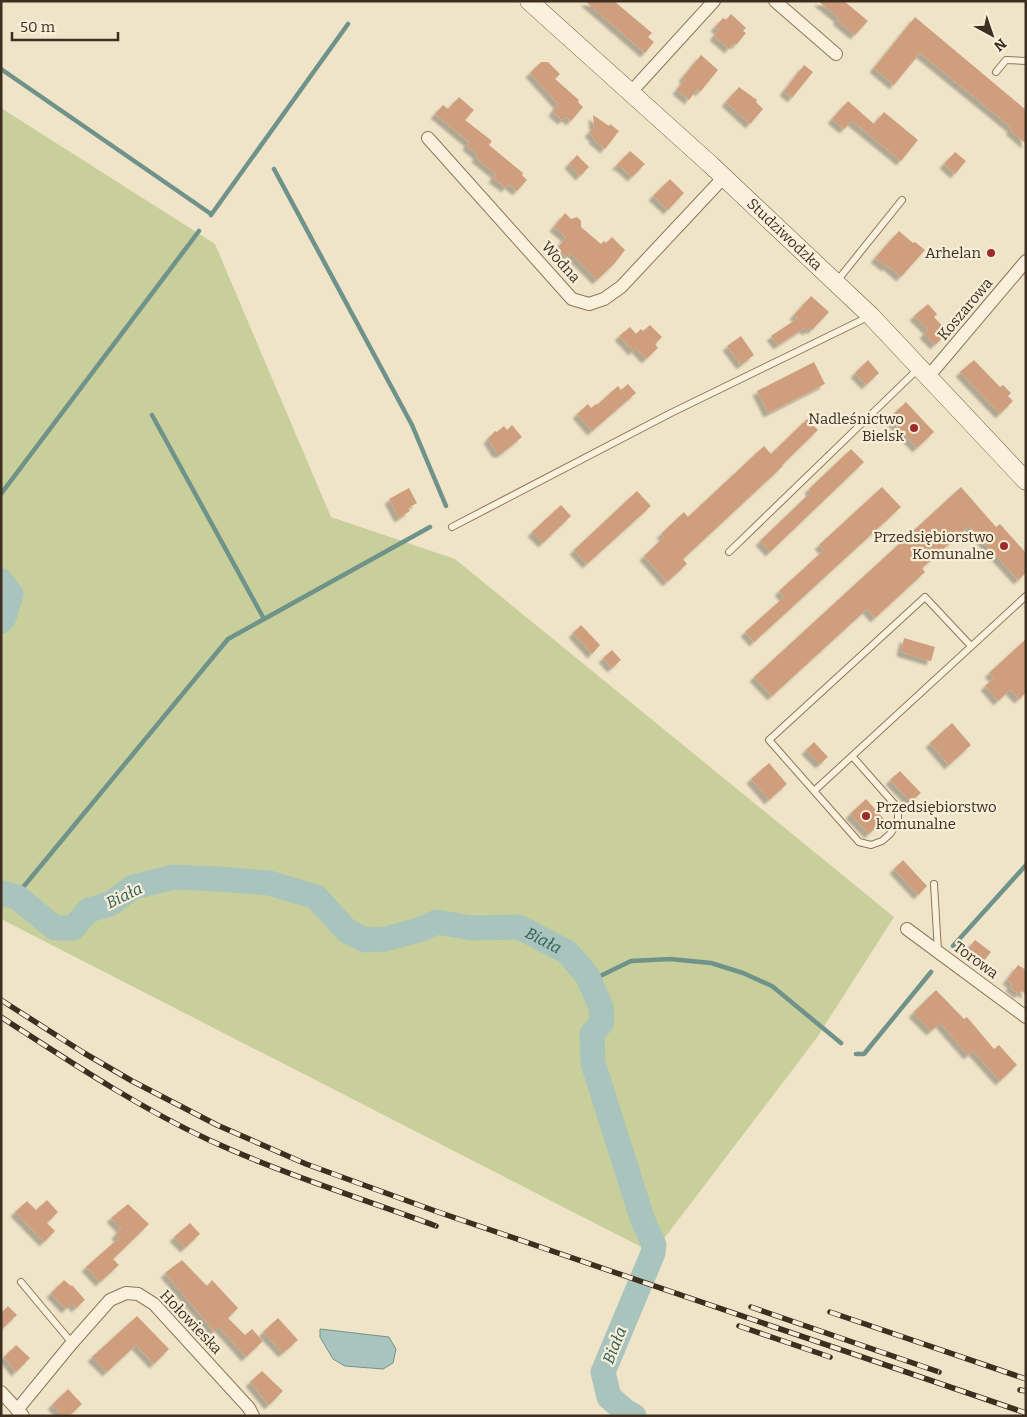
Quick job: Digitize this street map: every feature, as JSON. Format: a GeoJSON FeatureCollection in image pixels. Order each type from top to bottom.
{"type":"FeatureCollection","features":[{"type":"Feature","properties":{"kind":"street","name":"Studziwodzka"},"geometry":{"type":"LineString","coordinates":[[529,1],[724,177],[836,282],[871,316],[1026,481]]}},
{"type":"Feature","properties":{"kind":"street"},"geometry":{"type":"LineString","coordinates":[[631,92],[714,1]]}},
{"type":"Feature","properties":{"kind":"street"},"geometry":{"type":"LineString","coordinates":[[775,1],[836,54]]}},
{"type":"Feature","properties":{"kind":"street","name":"Wodna"},"geometry":{"type":"LineString","coordinates":[[428,138],[572,299],[589,304],[604,300],[621,287],[724,177]]}},
{"type":"Feature","properties":{"kind":"street","name":"Koszarowa"},"geometry":{"type":"LineString","coordinates":[[924,372],[1026,261]]}},
{"type":"Feature","properties":{"kind":"street","name":"Torowa"},"geometry":{"type":"LineString","coordinates":[[907,929],[1026,1017]]}},
{"type":"Feature","properties":{"kind":"street","name":"Hołowieska"},"geometry":{"type":"LineString","coordinates":[[1,1392],[20,1413],[72,1342],[110,1300],[126,1293],[138,1294],[154,1304],[249,1408],[253,1416]]}},
{"type":"Feature","properties":{"kind":"lane"},"geometry":{"type":"LineString","coordinates":[[996,72],[1006,60],[1026,61]]}},
{"type":"Feature","properties":{"kind":"lane"},"geometry":{"type":"LineString","coordinates":[[836,282],[902,200]]}},
{"type":"Feature","properties":{"kind":"lane"},"geometry":{"type":"LineString","coordinates":[[452,527],[671,413],[871,316]]}},
{"type":"Feature","properties":{"kind":"lane"},"geometry":{"type":"LineString","coordinates":[[728,552],[924,372]]}},
{"type":"Feature","properties":{"kind":"lane"},"geometry":{"type":"LineString","coordinates":[[814,791],[1026,596]]}},
{"type":"Feature","properties":{"kind":"lane"},"geometry":{"type":"LineString","coordinates":[[852,756],[898,808],[898,822],[890,834],[882,841],[871,845],[859,842],[769,740],[925,597],[971,646]]}},
{"type":"Feature","properties":{"kind":"lane"},"geometry":{"type":"LineString","coordinates":[[934,884],[938,952]]}},
{"type":"Feature","properties":{"kind":"lane"},"geometry":{"type":"LineString","coordinates":[[21,1282],[72,1342]]}},
{"type":"Feature","properties":{"kind":"green space"},"geometry":{"type":"Polygon","coordinates":[[[1,108],[215,244],[331,517],[455,559],[894,917],[816,1039],[653,1253],[1,919],[1,108]]]}},
{"type":"Feature","properties":{"kind":"water"},"geometry":{"type":"Polygon","coordinates":[[[320,1329],[389,1337],[396,1349],[393,1363],[383,1369],[345,1366],[333,1359],[320,1337],[320,1329]]]}},
{"type":"Feature","properties":{"kind":"building"},"geometry":{"type":"Polygon","coordinates":[[[585,1],[614,1],[652,33],[648,37],[654,42],[645,53],[585,1]]]}},
{"type":"Feature","properties":{"kind":"building"},"geometry":{"type":"Polygon","coordinates":[[[818,1],[844,1],[868,21],[855,35],[837,20],[839,18],[818,1]]]}},
{"type":"Feature","properties":{"kind":"building"},"geometry":{"type":"Polygon","coordinates":[[[731,14],[746,28],[743,31],[746,33],[736,45],[734,43],[729,49],[714,36],[719,30],[715,27],[723,18],[726,20],[731,14]]]}},
{"type":"Feature","properties":{"kind":"building"},"geometry":{"type":"Polygon","coordinates":[[[915,17],[1026,110],[1026,144],[1010,130],[1012,128],[920,53],[894,85],[874,68],[915,17]]]}},
{"type":"Feature","properties":{"kind":"building"},"geometry":{"type":"Polygon","coordinates":[[[701,55],[718,70],[700,92],[697,89],[689,100],[677,90],[685,79],[683,77],[701,55]]]}},
{"type":"Feature","properties":{"kind":"building"},"geometry":{"type":"Polygon","coordinates":[[[541,62],[548,62],[560,74],[555,79],[579,100],[578,102],[583,107],[571,121],[566,117],[562,120],[553,112],[558,104],[530,73],[541,62]]]}},
{"type":"Feature","properties":{"kind":"building"},"geometry":{"type":"Polygon","coordinates":[[[804,65],[813,72],[792,98],[784,91],[804,65]]]}},
{"type":"Feature","properties":{"kind":"building"},"geometry":{"type":"Polygon","coordinates":[[[739,87],[757,100],[756,102],[763,109],[750,124],[726,102],[739,87]]]}},
{"type":"Feature","properties":{"kind":"building"},"geometry":{"type":"Polygon","coordinates":[[[459,97],[474,110],[465,120],[492,141],[489,145],[523,173],[522,175],[527,180],[517,191],[509,184],[506,188],[493,178],[496,174],[476,158],[478,155],[467,146],[469,142],[435,114],[443,105],[448,109],[459,97]]]}},
{"type":"Feature","properties":{"kind":"building"},"geometry":{"type":"Polygon","coordinates":[[[848,101],[874,124],[884,112],[918,140],[901,161],[852,121],[844,129],[832,119],[848,101]]]}},
{"type":"Feature","properties":{"kind":"building"},"geometry":{"type":"Polygon","coordinates":[[[593,115],[619,131],[605,149],[589,133],[594,127],[593,115]]]}},
{"type":"Feature","properties":{"kind":"building"},"geometry":{"type":"Polygon","coordinates":[[[630,151],[645,164],[632,177],[620,166],[616,166],[630,151]]]}},
{"type":"Feature","properties":{"kind":"building"},"geometry":{"type":"Polygon","coordinates":[[[955,152],[966,161],[955,174],[944,164],[955,152]]]}},
{"type":"Feature","properties":{"kind":"building"},"geometry":{"type":"Polygon","coordinates":[[[577,155],[589,167],[580,176],[569,164],[577,155]]]}},
{"type":"Feature","properties":{"kind":"building"},"geometry":{"type":"Polygon","coordinates":[[[670,179],[684,193],[668,210],[653,196],[670,179]]]}},
{"type":"Feature","properties":{"kind":"building"},"geometry":{"type":"Polygon","coordinates":[[[565,213],[571,219],[577,217],[581,221],[581,227],[601,244],[604,241],[606,243],[612,237],[625,250],[614,264],[597,280],[570,253],[567,257],[557,249],[566,237],[554,227],[565,213]]]}},
{"type":"Feature","properties":{"kind":"building"},"geometry":{"type":"Polygon","coordinates":[[[899,231],[925,250],[901,277],[875,258],[899,231]]]}},
{"type":"Feature","properties":{"kind":"building"},"geometry":{"type":"Polygon","coordinates":[[[811,296],[829,312],[812,330],[810,328],[807,331],[804,328],[778,345],[771,336],[798,318],[794,315],[811,296]]]}},
{"type":"Feature","properties":{"kind":"building"},"geometry":{"type":"Polygon","coordinates":[[[928,304],[937,314],[934,317],[948,332],[935,345],[924,334],[928,330],[914,316],[928,304]]]}},
{"type":"Feature","properties":{"kind":"building"},"geometry":{"type":"Polygon","coordinates":[[[650,325],[662,337],[655,344],[658,348],[646,359],[636,348],[633,351],[619,336],[630,327],[636,334],[641,329],[643,331],[650,325]]]}},
{"type":"Feature","properties":{"kind":"building"},"geometry":{"type":"Polygon","coordinates":[[[741,336],[754,355],[741,365],[727,346],[741,336]]]}},
{"type":"Feature","properties":{"kind":"building"},"geometry":{"type":"Polygon","coordinates":[[[868,360],[879,373],[866,385],[855,373],[868,360]]]}},
{"type":"Feature","properties":{"kind":"building"},"geometry":{"type":"Polygon","coordinates":[[[974,360],[1000,387],[1003,385],[1011,393],[1008,396],[1013,401],[1000,414],[960,372],[974,360]]]}},
{"type":"Feature","properties":{"kind":"building"},"geometry":{"type":"Polygon","coordinates":[[[814,362],[825,384],[768,413],[757,391],[814,362]]]}},
{"type":"Feature","properties":{"kind":"building"},"geometry":{"type":"Polygon","coordinates":[[[628,384],[636,393],[592,431],[577,414],[588,404],[591,408],[597,405],[618,386],[621,390],[628,384]]]}},
{"type":"Feature","properties":{"kind":"building","name":"Nadleśnictwo Bielsk"},"geometry":{"type":"Polygon","coordinates":[[[906,402],[934,432],[917,448],[889,418],[906,402]]]}},
{"type":"Feature","properties":{"kind":"building"},"geometry":{"type":"Polygon","coordinates":[[[807,419],[818,430],[783,466],[683,559],[687,564],[667,582],[644,556],[664,537],[661,534],[684,512],[688,517],[764,446],[771,454],[807,419]]]}},
{"type":"Feature","properties":{"kind":"building"},"geometry":{"type":"Polygon","coordinates":[[[512,425],[522,437],[502,453],[497,453],[488,439],[495,431],[497,432],[504,426],[507,430],[512,425]]]}},
{"type":"Feature","properties":{"kind":"building"},"geometry":{"type":"Polygon","coordinates":[[[851,449],[864,462],[770,552],[760,541],[811,492],[809,489],[851,449]]]}},
{"type":"Feature","properties":{"kind":"building"},"geometry":{"type":"Polygon","coordinates":[[[882,487],[901,507],[754,642],[745,632],[784,597],[779,591],[824,550],[819,545],[882,487]]]}},
{"type":"Feature","properties":{"kind":"building"},"geometry":{"type":"Polygon","coordinates":[[[961,487],[996,527],[1000,524],[1026,553],[1026,573],[1018,580],[969,526],[922,568],[925,572],[875,618],[867,609],[772,696],[754,677],[961,487]]]}},
{"type":"Feature","properties":{"kind":"building"},"geometry":{"type":"Polygon","coordinates":[[[409,488],[417,503],[408,508],[410,511],[399,518],[389,499],[409,488]]]}},
{"type":"Feature","properties":{"kind":"building"},"geometry":{"type":"Polygon","coordinates":[[[637,491],[651,506],[587,564],[574,550],[637,491]]]}},
{"type":"Feature","properties":{"kind":"building"},"geometry":{"type":"Polygon","coordinates":[[[561,505],[571,516],[543,543],[532,532],[561,505]]]}},
{"type":"Feature","properties":{"kind":"building"},"geometry":{"type":"Polygon","coordinates":[[[581,625],[600,645],[592,654],[573,633],[581,625]]]}},
{"type":"Feature","properties":{"kind":"building"},"geometry":{"type":"Polygon","coordinates":[[[904,638],[935,647],[931,661],[901,652],[904,638]]]}},
{"type":"Feature","properties":{"kind":"building"},"geometry":{"type":"Polygon","coordinates":[[[1026,639],[1026,693],[1019,699],[1010,690],[998,701],[985,686],[994,678],[989,673],[1026,639]]]}},
{"type":"Feature","properties":{"kind":"building"},"geometry":{"type":"Polygon","coordinates":[[[612,650],[621,660],[612,668],[603,658],[612,650]]]}},
{"type":"Feature","properties":{"kind":"building"},"geometry":{"type":"Polygon","coordinates":[[[952,723],[971,745],[949,765],[930,743],[952,723]]]}},
{"type":"Feature","properties":{"kind":"building"},"geometry":{"type":"Polygon","coordinates":[[[814,742],[828,757],[820,764],[806,750],[814,742]]]}},
{"type":"Feature","properties":{"kind":"building"},"geometry":{"type":"Polygon","coordinates":[[[769,763],[787,784],[769,800],[751,779],[769,763]]]}},
{"type":"Feature","properties":{"kind":"building"},"geometry":{"type":"Polygon","coordinates":[[[900,771],[921,793],[911,802],[890,780],[900,771]]]}},
{"type":"Feature","properties":{"kind":"building"},"geometry":{"type":"Polygon","coordinates":[[[866,799],[884,819],[869,834],[850,814],[866,799]]]}},
{"type":"Feature","properties":{"kind":"building"},"geometry":{"type":"Polygon","coordinates":[[[903,860],[927,886],[918,895],[894,869],[903,860]]]}},
{"type":"Feature","properties":{"kind":"building"},"geometry":{"type":"Polygon","coordinates":[[[975,940],[991,952],[983,962],[967,950],[975,940]]]}},
{"type":"Feature","properties":{"kind":"building"},"geometry":{"type":"Polygon","coordinates":[[[1018,965],[1026,970],[1026,994],[1021,991],[1019,994],[1010,987],[1012,984],[1007,980],[1018,965]]]}},
{"type":"Feature","properties":{"kind":"building"},"geometry":{"type":"Polygon","coordinates":[[[936,990],[964,1019],[967,1017],[994,1049],[999,1045],[1017,1065],[1000,1081],[973,1051],[968,1055],[940,1023],[931,1031],[913,1013],[936,990]]]}},
{"type":"Feature","properties":{"kind":"building"},"geometry":{"type":"Polygon","coordinates":[[[47,1200],[58,1212],[47,1223],[55,1231],[44,1242],[15,1212],[27,1201],[36,1210],[47,1200]]]}},
{"type":"Feature","properties":{"kind":"building"},"geometry":{"type":"Polygon","coordinates":[[[128,1204],[149,1224],[113,1259],[119,1265],[100,1282],[86,1267],[119,1238],[116,1235],[121,1228],[111,1218],[128,1204]]]}},
{"type":"Feature","properties":{"kind":"building"},"geometry":{"type":"Polygon","coordinates":[[[190,1223],[200,1234],[185,1248],[174,1237],[190,1223]]]}},
{"type":"Feature","properties":{"kind":"building"},"geometry":{"type":"Polygon","coordinates":[[[182,1260],[207,1286],[212,1280],[238,1308],[228,1318],[245,1335],[252,1329],[263,1341],[246,1357],[219,1327],[214,1331],[165,1273],[182,1260]]]}},
{"type":"Feature","properties":{"kind":"building"},"geometry":{"type":"Polygon","coordinates":[[[64,1280],[72,1285],[85,1300],[76,1308],[72,1303],[66,1309],[51,1293],[64,1280]]]}},
{"type":"Feature","properties":{"kind":"building"},"geometry":{"type":"Polygon","coordinates":[[[8,1306],[17,1315],[1,1330],[1,1313],[8,1306]]]}},
{"type":"Feature","properties":{"kind":"building"},"geometry":{"type":"Polygon","coordinates":[[[137,1316],[169,1349],[154,1364],[136,1345],[107,1372],[92,1357],[137,1316]]]}},
{"type":"Feature","properties":{"kind":"building"},"geometry":{"type":"Polygon","coordinates":[[[278,1318],[298,1340],[283,1353],[263,1332],[278,1318]]]}},
{"type":"Feature","properties":{"kind":"building"},"geometry":{"type":"Polygon","coordinates":[[[16,1345],[30,1358],[16,1372],[4,1357],[16,1345]]]}},
{"type":"Feature","properties":{"kind":"building"},"geometry":{"type":"Polygon","coordinates":[[[262,1371],[283,1391],[269,1405],[250,1382],[262,1371]]]}},
{"type":"Feature","properties":{"kind":"building"},"geometry":{"type":"Polygon","coordinates":[[[68,1389],[82,1404],[69,1416],[63,1416],[52,1405],[68,1389]]]}},
{"type":"Feature","properties":{"kind":"waterway"},"geometry":{"type":"LineString","coordinates":[[211,215],[348,24]]}},
{"type":"Feature","properties":{"kind":"waterway"},"geometry":{"type":"LineString","coordinates":[[1,69],[211,214]]}},
{"type":"Feature","properties":{"kind":"waterway"},"geometry":{"type":"LineString","coordinates":[[274,169],[412,425],[446,506]]}},
{"type":"Feature","properties":{"kind":"waterway"},"geometry":{"type":"LineString","coordinates":[[1,494],[199,231]]}},
{"type":"Feature","properties":{"kind":"waterway"},"geometry":{"type":"LineString","coordinates":[[152,415],[264,619]]}},
{"type":"Feature","properties":{"kind":"waterway"},"geometry":{"type":"LineString","coordinates":[[15,897],[228,639],[430,527]]}},
{"type":"Feature","properties":{"kind":"waterway","name":"Biała"},"geometry":{"type":"LineString","coordinates":[[1,581],[11,594],[1,621]]}},
{"type":"Feature","properties":{"kind":"waterway"},"geometry":{"type":"LineString","coordinates":[[953,946],[1026,865]]}},
{"type":"Feature","properties":{"kind":"waterway","name":"Biała"},"geometry":{"type":"LineString","coordinates":[[1,893],[17,897],[55,928],[73,928],[89,910],[110,904],[133,887],[174,877],[269,883],[316,897],[347,931],[365,940],[385,939],[419,930],[437,922],[471,928],[519,927],[567,952],[587,975],[601,1007],[602,1022],[592,1034],[593,1063],[642,1218],[654,1245],[653,1253],[603,1372],[609,1397],[634,1416]]}},
{"type":"Feature","properties":{"kind":"waterway"},"geometry":{"type":"LineString","coordinates":[[590,981],[631,961],[670,959],[711,963],[743,973],[772,986],[841,1043]]}},
{"type":"Feature","properties":{"kind":"waterway"},"geometry":{"type":"LineString","coordinates":[[856,1054],[864,1054],[931,972]]}},
{"type":"Feature","properties":{"kind":"railway"},"geometry":{"type":"LineString","coordinates":[[1,1000],[132,1081],[217,1125],[306,1164],[438,1212],[1026,1413]]}},
{"type":"Feature","properties":{"kind":"railway"},"geometry":{"type":"LineString","coordinates":[[1,1017],[129,1098],[209,1140],[293,1175],[436,1226]]}},
{"type":"Feature","properties":{"kind":"railway"},"geometry":{"type":"LineString","coordinates":[[751,1307],[939,1372]]}},
{"type":"Feature","properties":{"kind":"railway"},"geometry":{"type":"LineString","coordinates":[[830,1312],[1026,1379]]}},
{"type":"Feature","properties":{"kind":"railway"},"geometry":{"type":"LineString","coordinates":[[739,1326],[830,1357]]}},
{"type":"Feature","properties":{"kind":"railway"},"geometry":{"type":"LineString","coordinates":[[1020,1390],[1026,1391]]}},
{"type":"Feature","properties":{"kind":"place","name":"Arhelan"},"geometry":{"type":"Point","coordinates":[991,253]}},
{"type":"Feature","properties":{"kind":"place","name":"Nadleśnictwo Bielsk"},"geometry":{"type":"Point","coordinates":[914,428]}},
{"type":"Feature","properties":{"kind":"place","name":"Przedsiębiorstwo Komunalne"},"geometry":{"type":"Point","coordinates":[1004,546]}},
{"type":"Feature","properties":{"kind":"place","name":"Przedsiębiorstwo komunalne"},"geometry":{"type":"Point","coordinates":[866,816]}}]}
